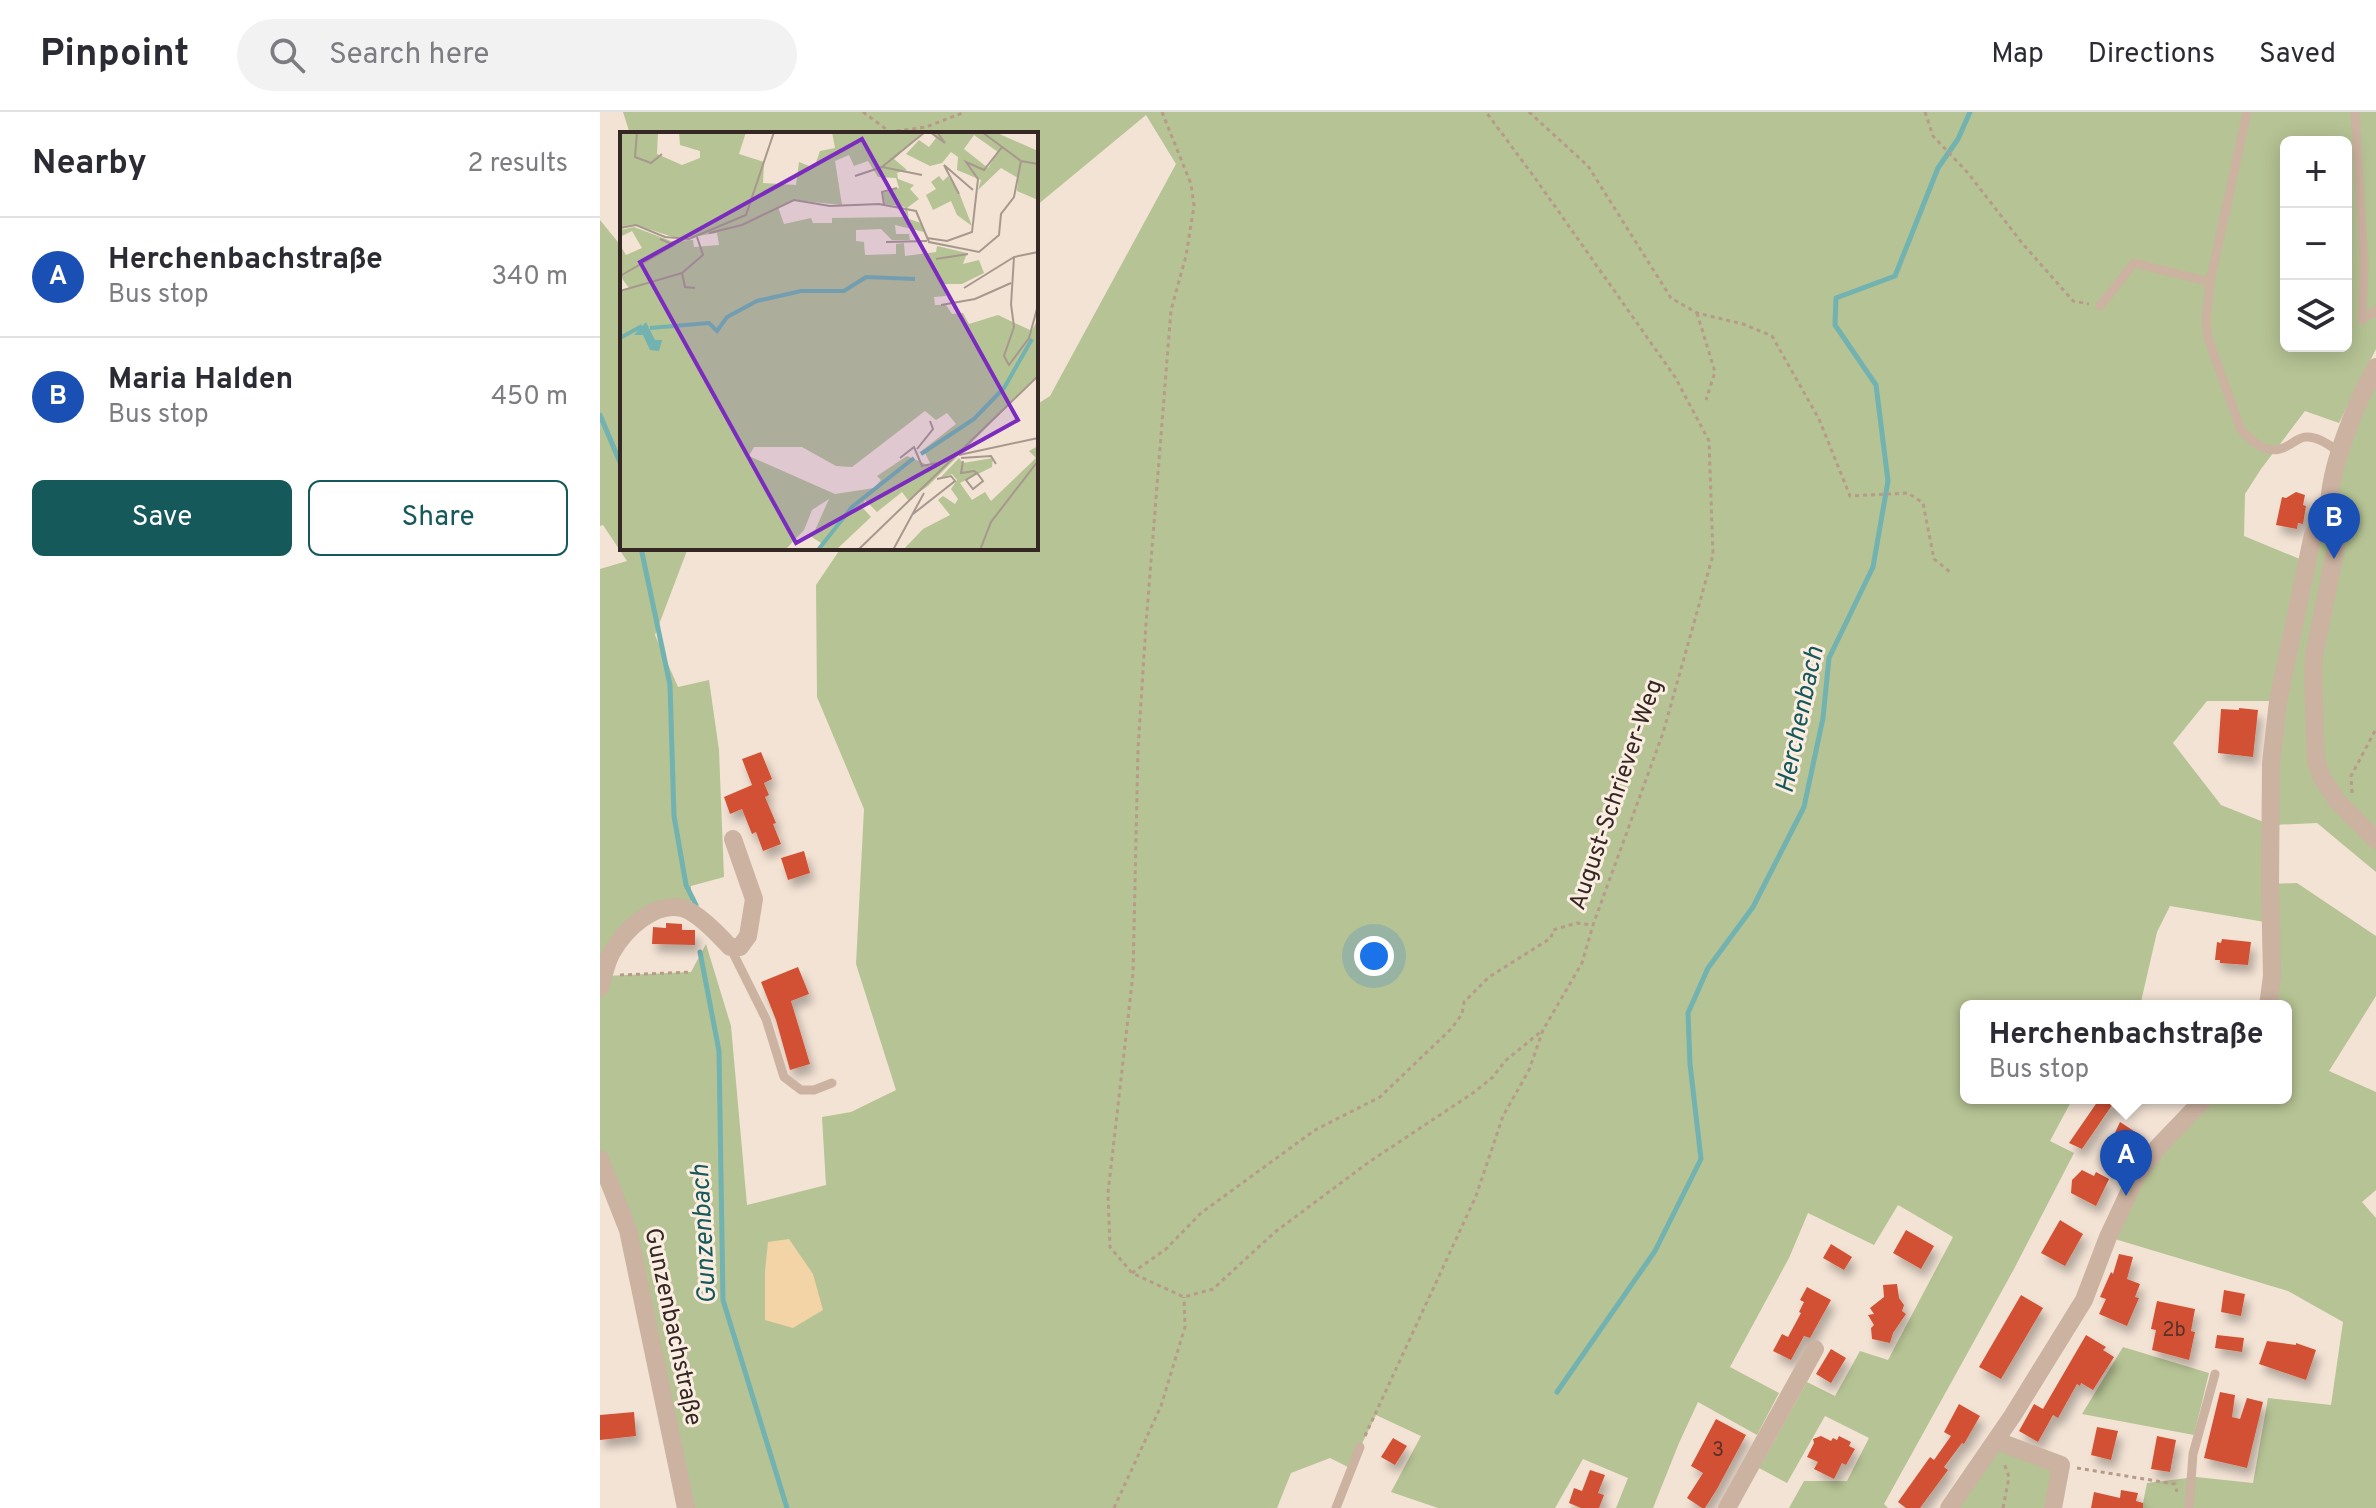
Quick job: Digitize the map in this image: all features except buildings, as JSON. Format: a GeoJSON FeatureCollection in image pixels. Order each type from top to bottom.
{"type":"FeatureCollection","features":[{"type":"Feature","properties":{"kind":"street"},"geometry":{"type":"LineString","coordinates":[[2376,367],[2355,408],[2340,452],[2330,517],[2336,530],[2336,547],[2314,656],[2316,761],[2322,778],[2338,802],[2376,840]]}},
{"type":"Feature","properties":{"kind":"street"},"geometry":{"type":"LineString","coordinates":[[2269,1000],[2272,976],[2271,763],[2278,701],[2313,534],[2320,523],[2330,517]]}},
{"type":"Feature","properties":{"kind":"street"},"geometry":{"type":"LineString","coordinates":[[602,982],[612,953],[634,924],[663,908],[683,908],[712,928],[730,947],[740,947],[748,936],[754,899],[733,839]]}},
{"type":"Feature","properties":{"kind":"street"},"geometry":{"type":"LineString","coordinates":[[1949,1508],[1997,1441],[2084,1300],[2108,1237],[2137,1175],[2159,1146],[2199,1104]]}},
{"type":"Feature","properties":{"kind":"street","name":"Gunzenbachstraße"},"geometry":{"type":"LineString","coordinates":[[600,1159],[628,1230],[686,1508]]}},
{"type":"Feature","properties":{"kind":"street"},"geometry":{"type":"LineString","coordinates":[[1727,1508],[1815,1349]]}},
{"type":"Feature","properties":{"kind":"street"},"geometry":{"type":"LineString","coordinates":[[1997,1441],[2061,1465],[2053,1508]]}},
{"type":"Feature","properties":{"kind":"lane"},"geometry":{"type":"LineString","coordinates":[[2247,112],[2210,282],[2206,312],[2208,338],[2241,430],[2251,441],[2267,451],[2281,450],[2303,436],[2317,438],[2340,452]]}},
{"type":"Feature","properties":{"kind":"lane"},"geometry":{"type":"LineString","coordinates":[[2355,112],[2364,262],[2362,320],[2376,310]]}},
{"type":"Feature","properties":{"kind":"lane"},"geometry":{"type":"LineString","coordinates":[[2100,306],[2134,263],[2210,282]]}},
{"type":"Feature","properties":{"kind":"lane"},"geometry":{"type":"LineString","coordinates":[[730,947],[766,1019],[784,1077],[801,1090],[814,1090],[832,1083]]}},
{"type":"Feature","properties":{"kind":"lane"},"geometry":{"type":"LineString","coordinates":[[2189,1508],[2193,1454],[2215,1374]]}},
{"type":"Feature","properties":{"kind":"lane"},"geometry":{"type":"LineString","coordinates":[[1336,1508],[1360,1447]]}},
{"type":"Feature","properties":{"kind":"path"},"geometry":{"type":"LineString","coordinates":[[863,112],[890,132],[926,127],[965,112]]}},
{"type":"Feature","properties":{"kind":"path"},"geometry":{"type":"LineString","coordinates":[[1162,112],[1191,184],[1194,206],[1186,256],[1171,310],[1139,733],[1133,974],[1108,1193],[1110,1247],[1132,1273],[1184,1297],[1213,1289],[1275,1232],[1369,1162],[1473,1093],[1543,1030]]}},
{"type":"Feature","properties":{"kind":"path","name":"August-Schriever-Weg"},"geometry":{"type":"LineString","coordinates":[[1360,1447],[1476,1196],[1503,1116],[1529,1070],[1543,1030],[1582,963],[1663,733],[1713,555],[1709,441],[1675,377],[1486,112]]}},
{"type":"Feature","properties":{"kind":"path"},"geometry":{"type":"LineString","coordinates":[[1529,112],[1588,166],[1671,298],[1697,313],[1743,324],[1772,336],[1819,419],[1850,496],[1908,493],[1923,503],[1934,559],[1950,572]]}},
{"type":"Feature","properties":{"kind":"path"},"geometry":{"type":"LineString","coordinates":[[1925,112],[1933,136],[1968,173],[2022,243],[2073,301],[2100,306]]}},
{"type":"Feature","properties":{"kind":"path"},"geometry":{"type":"LineString","coordinates":[[1697,313],[1715,372],[1706,400]]}},
{"type":"Feature","properties":{"kind":"path"},"geometry":{"type":"LineString","coordinates":[[2338,802],[2352,793],[2351,776],[2376,729]]}},
{"type":"Feature","properties":{"kind":"path"},"geometry":{"type":"LineString","coordinates":[[1132,1273],[1166,1249],[1201,1213],[1315,1130],[1380,1097],[1451,1029],[1462,1014],[1464,1002],[1489,977],[1551,938],[1553,930],[1577,923],[1593,925]]}},
{"type":"Feature","properties":{"kind":"path"},"geometry":{"type":"LineString","coordinates":[[602,982],[691,972]]}},
{"type":"Feature","properties":{"kind":"path"},"geometry":{"type":"LineString","coordinates":[[1114,1508],[1161,1406],[1185,1327],[1184,1297]]}},
{"type":"Feature","properties":{"kind":"path"},"geometry":{"type":"LineString","coordinates":[[1997,1441],[2009,1477],[2003,1508]]}},
{"type":"Feature","properties":{"kind":"path"},"geometry":{"type":"LineString","coordinates":[[2061,1465],[2175,1484],[2178,1496]]}},
{"type":"Feature","properties":{"kind":"green space"},"geometry":{"type":"Polygon","coordinates":[[[623,112],[2376,112],[2376,349],[2339,423],[2305,411],[2261,469],[2245,494],[2244,536],[2307,562],[2376,367],[2376,872],[2317,823],[2272,825],[2270,884],[2297,883],[2376,936],[2376,996],[2329,1071],[2376,1092],[2376,1190],[2362,1202],[2376,1218],[2376,1508],[2142,1508],[2147,1483],[2196,1477],[2253,1483],[2268,1398],[2331,1405],[2343,1322],[2288,1291],[2108,1237],[2137,1175],[2200,1104],[2292,1104],[2292,1000],[2268,1000],[2271,923],[2170,906],[2157,932],[2141,1000],[1960,1000],[1960,1104],[2070,1104],[2050,1141],[2074,1153],[2014,1269],[1884,1504],[1888,1508],[1789,1508],[1804,1481],[1847,1481],[1869,1438],[1825,1416],[1787,1483],[1759,1468],[1807,1382],[1835,1396],[1860,1351],[1888,1360],[1953,1237],[1898,1205],[1874,1245],[1808,1213],[1789,1258],[1730,1367],[1779,1393],[1757,1435],[1698,1402],[1653,1508],[1616,1508],[1628,1478],[1583,1459],[1555,1508],[1438,1508],[1391,1492],[1421,1436],[1376,1415],[1350,1468],[1330,1458],[1291,1473],[1277,1508],[686,1508],[628,1230],[600,1159],[600,569],[627,561],[603,525],[600,526],[600,220],[620,245],[620,550],[687,550],[655,635],[678,687],[709,680],[719,750],[724,877],[691,886],[691,904],[634,924],[605,976],[691,972],[706,944],[731,1026],[747,1205],[826,1185],[822,1117],[851,1112],[896,1090],[856,964],[864,809],[817,697],[816,585],[840,550],[1038,550],[1038,404],[1050,396],[1176,164],[1146,115],[1038,204],[1038,132],[629,132],[623,112]],[[2207,701],[2173,743],[2221,805],[2271,825],[2278,701],[2207,701]]]}},
{"type":"Feature","properties":{"kind":"green space"},"geometry":{"type":"Polygon","coordinates":[[[2123,1347],[2209,1373],[2194,1435],[2082,1414],[2123,1347]]]}},
{"type":"Feature","properties":{"kind":"green space"},"geometry":{"type":"Polygon","coordinates":[[[1999,1444],[2059,1466],[2049,1508],[1952,1508],[1999,1444]]]}},
{"type":"Feature","properties":{"kind":"sand"},"geometry":{"type":"Polygon","coordinates":[[[789,1239],[813,1274],[823,1310],[793,1328],[765,1320],[768,1242],[789,1239]]]}},
{"type":"Feature","properties":{"kind":"waterway","name":"Herchenbach"},"geometry":{"type":"LineString","coordinates":[[1557,1392],[1655,1251],[1701,1159],[1690,1064],[1688,1013],[1708,968],[1753,907],[1804,807],[1823,718],[1829,658],[1873,567],[1888,481],[1876,385],[1835,325],[1836,298],[1895,276],[1938,168],[1958,139],[1970,112]]}},
{"type":"Feature","properties":{"kind":"waterway","name":"Gunzenbach"},"geometry":{"type":"LineString","coordinates":[[600,415],[620,462]]}},
{"type":"Feature","properties":{"kind":"waterway","name":"Gunzenbach"},"geometry":{"type":"LineString","coordinates":[[641,550],[670,685],[674,816],[686,885],[696,905]]}},
{"type":"Feature","properties":{"kind":"waterway","name":"Gunzenbach"},"geometry":{"type":"LineString","coordinates":[[700,952],[719,1051],[723,1300],[787,1508]]}},
{"type":"Feature","properties":{"kind":"place","name":"Maria Halden"},"geometry":{"type":"Point","coordinates":[2334,559]}},
{"type":"Feature","properties":{"kind":"place","name":"Herchenbachstraße"},"geometry":{"type":"Point","coordinates":[2126,1196]}}]}
